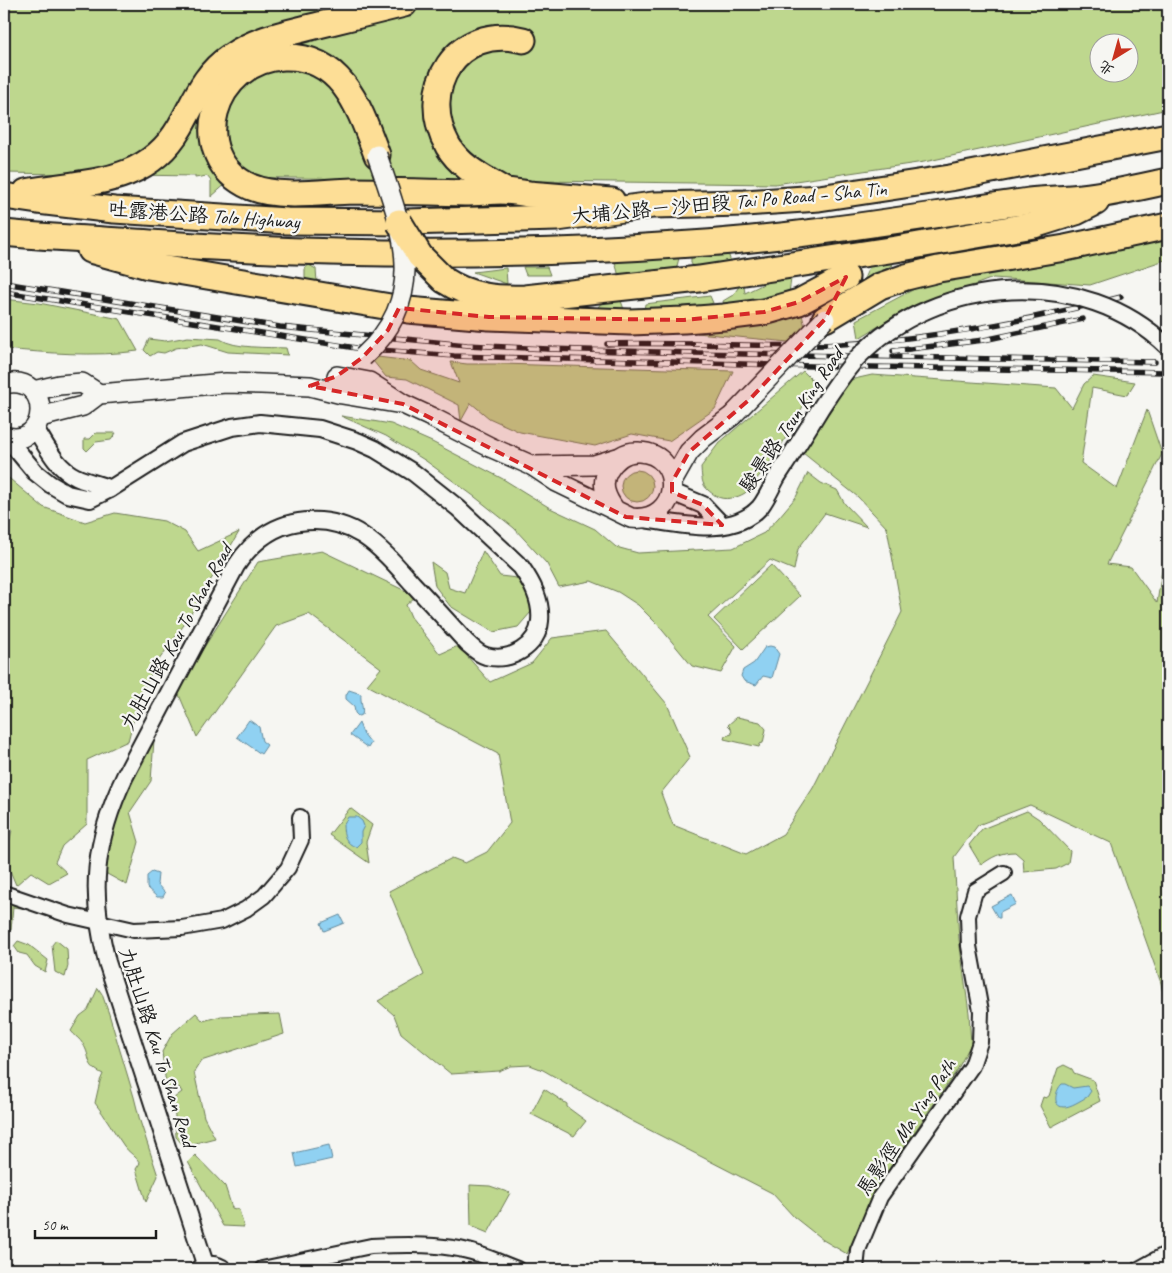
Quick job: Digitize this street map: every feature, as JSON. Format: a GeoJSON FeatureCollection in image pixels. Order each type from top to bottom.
{"type":"FeatureCollection","features":[{"type":"Feature","properties":{"kind":"highway"},"geometry":{"type":"LineString","coordinates":[[6,196],[102,181],[133,172],[167,146],[180,128],[209,75],[240,50],[265,38],[404,4]]}},
{"type":"Feature","properties":{"kind":"highway"},"geometry":{"type":"LineString","coordinates":[[505,191],[462,164],[449,148],[438,119],[438,92],[445,70],[454,57],[464,48],[478,40],[494,37],[510,36],[523,40]]}},
{"type":"Feature","properties":{"kind":"highway"},"geometry":{"type":"LineString","coordinates":[[377,155],[360,110],[345,86],[331,72],[314,62],[285,57],[256,63],[245,69],[225,88],[214,113],[213,142],[219,156],[239,180],[264,191],[285,193],[352,191],[468,193],[505,191],[654,205]]}},
{"type":"Feature","properties":{"kind":"highway","name":"大埔公路－沙田段 Tai Po Road – Sha Tin"},"geometry":{"type":"LineString","coordinates":[[403,222],[557,218],[654,205],[745,203],[819,198],[950,178],[1168,136]]}},
{"type":"Feature","properties":{"kind":"highway","name":"大埔公路－沙田段 Tai Po Road – Sha Tin"},"geometry":{"type":"LineString","coordinates":[[404,254],[521,252],[691,244],[869,224],[1030,201],[1083,197],[1168,181]]}},
{"type":"Feature","properties":{"kind":"highway"},"geometry":{"type":"LineString","coordinates":[[403,222],[420,256],[444,280],[453,286],[472,294],[525,298],[699,279],[896,249],[1034,225],[1076,212],[1116,192]]}},
{"type":"Feature","properties":{"kind":"highway","name":"吐露港公路 Tolo Highway"},"geometry":{"type":"LineString","coordinates":[[6,196],[38,202],[92,208],[230,219],[403,222]]}},
{"type":"Feature","properties":{"kind":"highway"},"geometry":{"type":"LineString","coordinates":[[56,238],[85,249],[148,266],[408,310],[481,317],[630,322],[684,320],[764,312],[799,302],[811,295],[851,288],[880,286],[938,269],[1065,248],[1168,226]]}},
{"type":"Feature","properties":{"kind":"highway","name":"吐露港公路 Tolo Highway"},"geometry":{"type":"LineString","coordinates":[[4,233],[56,238],[278,251],[404,254]]}},
{"type":"Feature","properties":{"kind":"highway"},"geometry":{"type":"LineString","coordinates":[[825,319],[851,288]]}},
{"type":"Feature","properties":{"kind":"main road"},"geometry":{"type":"LineString","coordinates":[[310,386],[337,376],[363,357],[388,330],[401,301],[405,266],[403,222],[377,155]]}},
{"type":"Feature","properties":{"kind":"main road"},"geometry":{"type":"LineString","coordinates":[[337,376],[369,382],[403,404],[432,416],[490,447],[532,466],[557,482],[631,518],[645,519],[662,509],[668,501],[672,487],[689,452],[703,438],[732,416],[825,319]]}},
{"type":"Feature","properties":{"kind":"main road"},"geometry":{"type":"LineString","coordinates":[[4,383],[24,384],[33,391],[40,403],[37,423]]}},
{"type":"Feature","properties":{"kind":"main road"},"geometry":{"type":"LineString","coordinates":[[33,391],[59,384],[82,383],[99,394]]}},
{"type":"Feature","properties":{"kind":"main road"},"geometry":{"type":"LineString","coordinates":[[5,437],[22,437],[37,423],[83,406],[99,394],[226,383],[310,386],[342,394],[403,404]]}},
{"type":"Feature","properties":{"kind":"main road"},"geometry":{"type":"LineString","coordinates":[[532,466],[575,466],[594,464],[617,458],[626,453],[652,454],[667,467],[672,487]]}},
{"type":"Feature","properties":{"kind":"main road"},"geometry":{"type":"LineString","coordinates":[[615,510],[607,500],[604,484],[608,470],[617,458]]}},
{"type":"Feature","properties":{"kind":"street","name":"駿景路 Tsun King Road"},"geometry":{"type":"LineString","coordinates":[[645,519],[699,526],[735,523],[747,517],[759,507],[839,380],[858,357],[908,319],[941,304],[960,298],[998,292],[1028,290],[1057,293],[1091,301],[1127,316],[1156,334],[1168,346]]}},
{"type":"Feature","properties":{"kind":"street"},"geometry":{"type":"LineString","coordinates":[[37,423],[64,469],[74,476],[110,488]]}},
{"type":"Feature","properties":{"kind":"street","name":"九肚山路 Kau To Shan Road"},"geometry":{"type":"LineString","coordinates":[[5,437],[35,472],[50,484],[67,494],[90,499],[183,443],[232,426],[260,423],[320,429],[357,441],[395,460],[428,483],[458,508],[521,567],[538,600],[540,620],[535,636],[522,651],[508,656],[486,656],[467,642],[377,545],[355,530],[332,522],[306,521],[293,523],[267,533],[255,542],[236,566],[116,794],[106,822],[98,862],[96,890],[98,922],[107,962],[201,1267],[217,1264],[225,1269]]}},
{"type":"Feature","properties":{"kind":"street"},"geometry":{"type":"LineString","coordinates":[[672,487],[703,506],[722,525]]}},
{"type":"Feature","properties":{"kind":"street"},"geometry":{"type":"LineString","coordinates":[[4,893],[68,915],[134,930],[182,928],[222,921],[246,909],[264,896],[288,868],[300,840],[300,817]]}},
{"type":"Feature","properties":{"kind":"street","name":"馬影徑 Ma Ying Path"},"geometry":{"type":"LineString","coordinates":[[856,1269],[858,1250],[880,1197],[972,1066],[980,1042],[980,1011],[969,946],[968,916],[975,891],[1004,873]]}},
{"type":"Feature","properties":{"kind":"street"},"geometry":{"type":"LineString","coordinates":[[262,1269],[371,1246],[387,1245],[454,1248],[485,1256],[517,1269]]}},
{"type":"Feature","properties":{"kind":"street"},"geometry":{"type":"LineString","coordinates":[[1139,1269],[1168,1252]]}},
{"type":"Feature","properties":{"kind":"highlighted area"},"geometry":{"type":"Polygon","coordinates":[[[846,277],[825,319],[751,398],[689,452],[672,482],[672,492],[703,505],[722,525],[626,517],[403,404],[310,386],[337,376],[363,357],[388,330],[399,308],[489,317],[684,320],[764,312],[799,302],[846,277]]]}},
{"type":"Feature","properties":{"kind":"green space"},"geometry":{"type":"Polygon","coordinates":[[[4,4],[1168,4],[1168,109],[924,162],[775,184],[219,177],[228,182],[211,197],[211,181],[207,176],[195,178],[195,176],[4,173],[4,4]]]}},
{"type":"Feature","properties":{"kind":"green space"},"geometry":{"type":"Polygon","coordinates":[[[1168,229],[1168,259],[1090,285],[993,278],[902,312],[859,338],[856,320],[922,285],[1168,229]]]}},
{"type":"Feature","properties":{"kind":"green space"},"geometry":{"type":"Polygon","coordinates":[[[727,250],[733,268],[698,275],[691,263],[691,254],[727,250]]]}},
{"type":"Feature","properties":{"kind":"green space"},"geometry":{"type":"Polygon","coordinates":[[[680,254],[674,278],[622,287],[615,262],[680,254]]]}},
{"type":"Feature","properties":{"kind":"green space"},"geometry":{"type":"Polygon","coordinates":[[[881,256],[893,265],[863,281],[870,265],[881,256]]]}},
{"type":"Feature","properties":{"kind":"green space"},"geometry":{"type":"Polygon","coordinates":[[[309,265],[316,269],[317,282],[305,282],[305,268],[309,265]]]}},
{"type":"Feature","properties":{"kind":"green space"},"geometry":{"type":"Polygon","coordinates":[[[523,267],[547,267],[550,275],[526,275],[523,267]]]}},
{"type":"Feature","properties":{"kind":"green space"},"geometry":{"type":"Polygon","coordinates":[[[506,268],[507,284],[473,272],[506,268]]]}},
{"type":"Feature","properties":{"kind":"green space"},"geometry":{"type":"Polygon","coordinates":[[[776,278],[791,279],[789,293],[752,300],[760,308],[725,308],[723,301],[733,295],[743,281],[745,293],[776,278]]]}},
{"type":"Feature","properties":{"kind":"green space"},"geometry":{"type":"Polygon","coordinates":[[[710,296],[713,303],[697,308],[644,310],[645,304],[710,296]]]}},
{"type":"Feature","properties":{"kind":"green space"},"geometry":{"type":"Polygon","coordinates":[[[620,298],[626,315],[593,314],[604,299],[620,298]]]}},
{"type":"Feature","properties":{"kind":"green space"},"geometry":{"type":"Polygon","coordinates":[[[4,299],[39,303],[120,319],[138,351],[88,354],[4,349],[4,299]]]}},
{"type":"Feature","properties":{"kind":"green space"},"geometry":{"type":"Polygon","coordinates":[[[800,306],[809,344],[697,333],[697,324],[800,306]]]}},
{"type":"Feature","properties":{"kind":"green space"},"geometry":{"type":"Polygon","coordinates":[[[188,337],[220,339],[243,346],[286,348],[288,355],[228,352],[202,344],[176,348],[164,353],[157,352],[150,356],[144,350],[149,339],[165,341],[188,337]]]}},
{"type":"Feature","properties":{"kind":"green space"},"geometry":{"type":"Polygon","coordinates":[[[369,356],[411,361],[421,370],[459,383],[451,362],[733,371],[715,409],[669,441],[632,434],[595,446],[520,432],[489,418],[471,403],[461,421],[459,405],[407,379],[386,377],[369,356]]]}},
{"type":"Feature","properties":{"kind":"green space"},"geometry":{"type":"Polygon","coordinates":[[[803,371],[815,383],[788,434],[764,470],[742,495],[731,498],[719,498],[711,493],[705,487],[701,467],[719,443],[803,371]]]}},
{"type":"Feature","properties":{"kind":"green space"},"geometry":{"type":"Polygon","coordinates":[[[872,375],[1056,388],[1072,408],[1084,384],[1093,376],[1135,382],[1127,395],[1092,388],[1081,463],[1117,489],[1147,410],[1162,454],[1107,564],[1131,567],[1157,603],[1168,535],[1168,1022],[1161,983],[1111,843],[1030,805],[978,825],[954,857],[959,939],[969,1013],[971,1044],[956,1072],[877,1186],[847,1254],[823,1240],[794,1217],[772,1193],[632,1121],[543,1070],[530,1065],[511,1066],[499,1071],[451,1074],[401,1033],[394,1015],[378,1001],[424,975],[389,891],[452,858],[465,863],[487,852],[510,823],[498,754],[367,685],[381,668],[309,614],[276,626],[197,737],[177,690],[258,562],[322,551],[416,596],[406,605],[411,617],[440,654],[458,646],[490,682],[532,663],[552,638],[606,631],[667,704],[690,757],[661,793],[673,825],[746,854],[783,834],[813,788],[902,612],[887,528],[858,497],[803,453],[812,429],[841,382],[872,375]]]}},
{"type":"Feature","properties":{"kind":"green space"},"geometry":{"type":"Polygon","coordinates":[[[341,416],[391,424],[432,442],[503,479],[550,508],[595,529],[616,547],[638,553],[733,548],[764,533],[796,497],[808,473],[821,483],[837,490],[845,504],[867,527],[825,513],[798,549],[794,570],[770,560],[708,617],[736,646],[721,673],[692,666],[658,625],[638,605],[618,592],[591,581],[559,587],[547,564],[514,528],[475,497],[426,461],[386,436],[341,416]]]}},
{"type":"Feature","properties":{"kind":"green space"},"geometry":{"type":"Polygon","coordinates":[[[96,433],[116,433],[111,440],[96,442],[87,451],[84,448],[84,439],[90,439],[96,433]]]}},
{"type":"Feature","properties":{"kind":"green space"},"geometry":{"type":"Polygon","coordinates":[[[637,470],[643,471],[648,475],[652,480],[652,492],[648,497],[643,501],[637,502],[631,501],[626,497],[622,492],[621,486],[622,480],[626,475],[631,471],[637,470]]]}},
{"type":"Feature","properties":{"kind":"green space"},"geometry":{"type":"Polygon","coordinates":[[[4,474],[43,507],[85,522],[115,513],[164,521],[185,532],[198,551],[239,532],[186,622],[156,664],[139,699],[128,741],[87,760],[87,824],[62,846],[55,862],[67,873],[49,883],[31,872],[16,885],[5,859],[12,830],[4,825],[4,474]]]}},
{"type":"Feature","properties":{"kind":"green space"},"geometry":{"type":"Polygon","coordinates":[[[483,551],[500,576],[525,579],[537,605],[518,627],[493,632],[450,606],[435,586],[431,562],[445,572],[449,588],[465,593],[483,551]]]}},
{"type":"Feature","properties":{"kind":"green space"},"geometry":{"type":"Polygon","coordinates":[[[771,565],[800,596],[743,649],[714,619],[771,565]]]}},
{"type":"Feature","properties":{"kind":"green space"},"geometry":{"type":"Polygon","coordinates":[[[737,717],[760,722],[766,729],[763,743],[759,747],[724,739],[725,736],[732,734],[731,728],[728,725],[737,717]]]}},
{"type":"Feature","properties":{"kind":"green space"},"geometry":{"type":"Polygon","coordinates":[[[154,740],[151,781],[130,812],[139,842],[127,885],[107,874],[102,865],[120,787],[136,772],[143,742],[154,740]]]}},
{"type":"Feature","properties":{"kind":"green space"},"geometry":{"type":"Polygon","coordinates":[[[350,808],[372,825],[366,842],[369,863],[329,835],[350,808]]]}},
{"type":"Feature","properties":{"kind":"green space"},"geometry":{"type":"Polygon","coordinates":[[[1027,811],[1039,819],[1070,851],[1068,863],[1056,869],[1024,872],[1023,859],[1015,852],[997,856],[981,865],[969,845],[982,829],[1027,811]]]}},
{"type":"Feature","properties":{"kind":"green space"},"geometry":{"type":"Polygon","coordinates":[[[4,885],[18,890],[31,909],[13,907],[11,930],[4,927],[4,885]]]}},
{"type":"Feature","properties":{"kind":"green space"},"geometry":{"type":"Polygon","coordinates":[[[56,940],[67,949],[68,966],[65,977],[55,972],[52,945],[56,940]]]}},
{"type":"Feature","properties":{"kind":"green space"},"geometry":{"type":"Polygon","coordinates":[[[18,941],[29,945],[48,960],[45,972],[35,966],[27,955],[19,953],[14,946],[18,941]]]}},
{"type":"Feature","properties":{"kind":"green space"},"geometry":{"type":"Polygon","coordinates":[[[98,988],[109,1014],[158,1176],[146,1202],[136,1169],[140,1163],[124,1146],[95,1103],[103,1074],[93,1067],[83,1044],[71,1031],[80,1016],[88,1010],[98,988]]]}},
{"type":"Feature","properties":{"kind":"green space"},"geometry":{"type":"Polygon","coordinates":[[[196,1013],[203,1021],[221,1016],[280,1014],[284,1034],[201,1061],[194,1072],[204,1117],[215,1138],[184,1146],[176,1137],[174,1098],[182,1092],[179,1087],[167,1093],[162,1052],[172,1034],[196,1013]]]}},
{"type":"Feature","properties":{"kind":"green space"},"geometry":{"type":"Polygon","coordinates":[[[1064,1065],[1072,1069],[1074,1073],[1093,1080],[1100,1101],[1051,1127],[1040,1106],[1043,1097],[1049,1096],[1058,1068],[1064,1065]]]}},
{"type":"Feature","properties":{"kind":"green space"},"geometry":{"type":"Polygon","coordinates":[[[544,1089],[567,1104],[567,1107],[586,1121],[574,1136],[531,1114],[544,1089]]]}},
{"type":"Feature","properties":{"kind":"green space"},"geometry":{"type":"Polygon","coordinates":[[[195,1155],[225,1186],[232,1208],[239,1210],[244,1227],[223,1226],[188,1162],[195,1155]]]}},
{"type":"Feature","properties":{"kind":"green space"},"geometry":{"type":"Polygon","coordinates":[[[470,1185],[490,1186],[510,1193],[488,1233],[471,1226],[470,1185]]]}},
{"type":"Feature","properties":{"kind":"water"},"geometry":{"type":"Polygon","coordinates":[[[765,647],[774,647],[779,654],[772,678],[763,676],[756,685],[744,681],[741,676],[743,670],[754,663],[765,647]]]}},
{"type":"Feature","properties":{"kind":"water"},"geometry":{"type":"Polygon","coordinates":[[[349,690],[361,694],[362,715],[358,716],[355,713],[354,706],[346,699],[349,690]]]}},
{"type":"Feature","properties":{"kind":"water"},"geometry":{"type":"Polygon","coordinates":[[[249,720],[259,727],[262,741],[267,745],[261,754],[237,737],[249,720]]]}},
{"type":"Feature","properties":{"kind":"water"},"geometry":{"type":"Polygon","coordinates":[[[359,723],[363,733],[371,743],[368,748],[350,735],[359,723]]]}},
{"type":"Feature","properties":{"kind":"water"},"geometry":{"type":"Polygon","coordinates":[[[348,817],[357,817],[364,826],[361,832],[361,842],[356,847],[350,844],[344,836],[343,825],[348,817]]]}},
{"type":"Feature","properties":{"kind":"water"},"geometry":{"type":"Polygon","coordinates":[[[152,872],[158,874],[157,884],[165,893],[163,897],[157,897],[147,888],[147,876],[152,872]]]}},
{"type":"Feature","properties":{"kind":"water"},"geometry":{"type":"Polygon","coordinates":[[[1012,895],[1016,904],[1000,912],[1000,918],[998,918],[991,906],[1012,895]]]}},
{"type":"Feature","properties":{"kind":"water"},"geometry":{"type":"Polygon","coordinates":[[[340,915],[344,923],[324,931],[321,923],[340,915]]]}},
{"type":"Feature","properties":{"kind":"water"},"geometry":{"type":"Polygon","coordinates":[[[1062,1084],[1073,1088],[1087,1086],[1091,1091],[1087,1097],[1064,1107],[1057,1104],[1056,1101],[1058,1090],[1062,1084]]]}},
{"type":"Feature","properties":{"kind":"water"},"geometry":{"type":"Polygon","coordinates":[[[329,1145],[332,1159],[297,1167],[294,1153],[329,1145]]]}},
{"type":"Feature","properties":{"kind":"railway"},"geometry":{"type":"LineString","coordinates":[[4,283],[280,327],[467,345],[694,353],[1155,362]]}},
{"type":"Feature","properties":{"kind":"railway"},"geometry":{"type":"LineString","coordinates":[[4,292],[356,348],[454,356],[812,366],[1166,372]]}},
{"type":"Feature","properties":{"kind":"railway"},"geometry":{"type":"LineString","coordinates":[[607,344],[823,345],[861,343],[973,329],[1121,297]]}},
{"type":"Feature","properties":{"kind":"railway"},"geometry":{"type":"LineString","coordinates":[[893,351],[984,340],[1083,319]]}}]}
